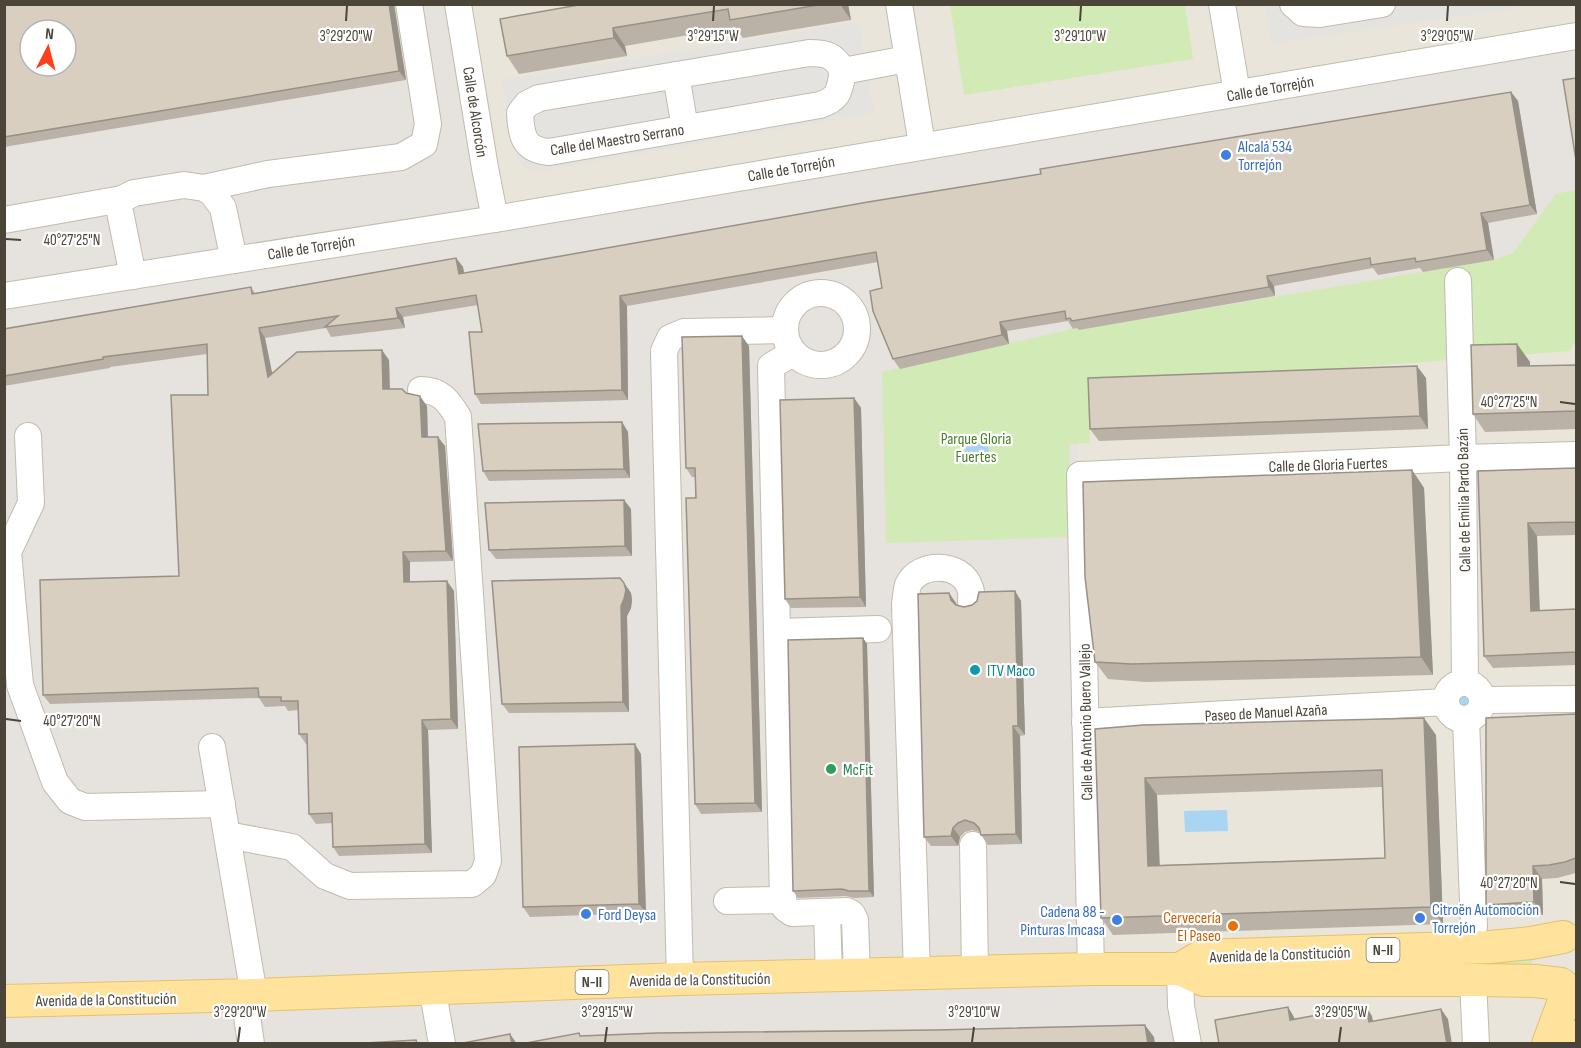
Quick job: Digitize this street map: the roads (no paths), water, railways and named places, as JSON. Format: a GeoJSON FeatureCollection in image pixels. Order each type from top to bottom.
{"type":"FeatureCollection","features":[{"type":"Feature","properties":{"kind":"main road","name":"Avenida de la Constitución"},"geometry":{"type":"LineString","coordinates":[[1179,969],[1202,956],[1490,947],[1531,943],[1570,931]]}},
{"type":"Feature","properties":{"kind":"main road","name":"N-II"},"geometry":{"type":"LineString","coordinates":[[1568,992],[1556,967],[1557,949],[1570,931]]}},
{"type":"Feature","properties":{"kind":"main road","name":"Avenida de la Constitución"},"geometry":{"type":"LineString","coordinates":[[4,1002],[680,979],[1091,969],[1179,969],[1204,980],[1535,981],[1568,992]]}},
{"type":"Feature","properties":{"kind":"main road"},"geometry":{"type":"LineString","coordinates":[[1548,1044],[1568,992]]}},
{"type":"Feature","properties":{"kind":"main road"},"geometry":{"type":"LineString","coordinates":[[1573,1044],[1576,1037]]}},
{"type":"Feature","properties":{"kind":"street"},"geometry":{"type":"LineString","coordinates":[[4,220],[122,200],[134,193],[184,185],[204,188],[268,174],[401,158],[424,144],[428,124],[409,4]]}},
{"type":"Feature","properties":{"kind":"street","name":"Calle de Alcorcón"},"geometry":{"type":"LineString","coordinates":[[458,4],[495,219]]}},
{"type":"Feature","properties":{"kind":"street"},"geometry":{"type":"LineString","coordinates":[[899,4],[922,146]]}},
{"type":"Feature","properties":{"kind":"street"},"geometry":{"type":"LineString","coordinates":[[1222,4],[1237,93]]}},
{"type":"Feature","properties":{"kind":"street"},"geometry":{"type":"LineString","coordinates":[[1293,4],[1303,13],[1320,14],[1382,4]]}},
{"type":"Feature","properties":{"kind":"street","name":"Calle de Torrejón"},"geometry":{"type":"LineString","coordinates":[[4,296],[495,219],[1576,36]]}},
{"type":"Feature","properties":{"kind":"street","name":"Calle del Maestro Serrano"},"geometry":{"type":"LineString","coordinates":[[808,53],[824,53],[837,60],[843,71],[839,89],[832,100],[820,105],[549,152],[536,151],[526,142],[521,128],[520,113],[527,104],[539,98],[808,53]]}},
{"type":"Feature","properties":{"kind":"street"},"geometry":{"type":"LineString","coordinates":[[843,71],[907,59]]}},
{"type":"Feature","properties":{"kind":"street"},"geometry":{"type":"LineString","coordinates":[[676,75],[685,128]]}},
{"type":"Feature","properties":{"kind":"street"},"geometry":{"type":"LineString","coordinates":[[204,188],[212,193],[223,208],[234,260]]}},
{"type":"Feature","properties":{"kind":"street"},"geometry":{"type":"LineString","coordinates":[[122,200],[119,207],[133,276]]}},
{"type":"Feature","properties":{"kind":"street","name":"Calle de Emilia Pardo Bazán"},"geometry":{"type":"LineString","coordinates":[[1458,281],[1462,458],[1474,692]]}},
{"type":"Feature","properties":{"kind":"street"},"geometry":{"type":"LineString","coordinates":[[680,979],[664,351],[670,338],[684,332],[789,341],[771,366],[783,900],[785,908],[792,913],[827,912],[844,975]]}},
{"type":"Feature","properties":{"kind":"street"},"geometry":{"type":"LineString","coordinates":[[227,834],[292,847],[325,876],[350,886],[472,884],[486,868],[488,861],[458,417],[447,399],[430,390],[422,390]]}},
{"type":"Feature","properties":{"kind":"street"},"geometry":{"type":"LineString","coordinates":[[28,436],[31,502],[8,552],[20,685],[55,782],[70,801],[85,807],[222,804]]}},
{"type":"Feature","properties":{"kind":"street","name":"Calle de Gloria Fuertes"},"geometry":{"type":"LineString","coordinates":[[1080,475],[1576,455]]}},
{"type":"Feature","properties":{"kind":"street","name":"Calle de Antonio Buero Vallejo"},"geometry":{"type":"LineString","coordinates":[[1080,475],[1091,969]]}},
{"type":"Feature","properties":{"kind":"street"},"geometry":{"type":"LineString","coordinates":[[917,973],[905,604],[909,585],[918,572],[933,568],[949,569],[961,575],[970,587],[972,602]]}},
{"type":"Feature","properties":{"kind":"street"},"geometry":{"type":"LineString","coordinates":[[777,632],[878,629]]}},
{"type":"Feature","properties":{"kind":"street"},"geometry":{"type":"LineString","coordinates":[[1474,692],[1482,706],[1476,715],[1466,720],[1450,713],[1446,696],[1453,686],[1474,692],[1576,699]]}},
{"type":"Feature","properties":{"kind":"street","name":"Paseo de Manuel Azaña"},"geometry":{"type":"LineString","coordinates":[[1085,722],[1446,702]]}},
{"type":"Feature","properties":{"kind":"street"},"geometry":{"type":"LineString","coordinates":[[1466,720],[1474,927]]}},
{"type":"Feature","properties":{"kind":"street"},"geometry":{"type":"LineString","coordinates":[[212,747],[227,834],[249,995],[250,1044]]}},
{"type":"Feature","properties":{"kind":"street"},"geometry":{"type":"LineString","coordinates":[[973,845],[975,971]]}},
{"type":"Feature","properties":{"kind":"street"},"geometry":{"type":"LineString","coordinates":[[727,901],[783,900]]}},
{"type":"Feature","properties":{"kind":"street"},"geometry":{"type":"LineString","coordinates":[[1179,969],[1181,1006],[1188,1044]]}},
{"type":"Feature","properties":{"kind":"street"},"geometry":{"type":"LineString","coordinates":[[1473,980],[1476,1044]]}},
{"type":"Feature","properties":{"kind":"street"},"geometry":{"type":"LineString","coordinates":[[432,987],[442,1044]]}},
{"type":"Feature","properties":{"kind":"water"},"geometry":{"type":"Polygon","coordinates":[[[977,440],[982,441],[988,447],[988,457],[982,463],[977,464],[972,463],[966,457],[965,452],[966,447],[972,441],[977,440]]]}},
{"type":"Feature","properties":{"kind":"water"},"geometry":{"type":"Polygon","coordinates":[[[1472,692],[1475,695],[1476,707],[1470,712],[1459,712],[1455,706],[1455,696],[1458,693],[1472,692]]]}},
{"type":"Feature","properties":{"kind":"water"},"geometry":{"type":"Polygon","coordinates":[[[1227,810],[1228,831],[1185,832],[1184,811],[1227,810]]]}},
{"type":"Feature","properties":{"kind":"place","name":"Alcalá 534 Torrejón"},"geometry":{"type":"Point","coordinates":[1226,155]}},
{"type":"Feature","properties":{"kind":"place","name":"ITV Maco"},"geometry":{"type":"Point","coordinates":[975,670]}},
{"type":"Feature","properties":{"kind":"place","name":"McFit"},"geometry":{"type":"Point","coordinates":[831,769]}},
{"type":"Feature","properties":{"kind":"place","name":"Ford Deysa"},"geometry":{"type":"Point","coordinates":[586,914]}},
{"type":"Feature","properties":{"kind":"place","name":"Citroën Automoción Torrejón"},"geometry":{"type":"Point","coordinates":[1420,918]}},
{"type":"Feature","properties":{"kind":"place","name":"Cadena 88 - Pinturas Imcasa"},"geometry":{"type":"Point","coordinates":[1117,920]}},
{"type":"Feature","properties":{"kind":"place","name":"Cervecería El Paseo"},"geometry":{"type":"Point","coordinates":[1233,926]}},
{"type":"Feature","properties":{"kind":"park label","name":"Parque Gloria Fuertes"},"geometry":{"type":"Point","coordinates":[976,447]}}]}
